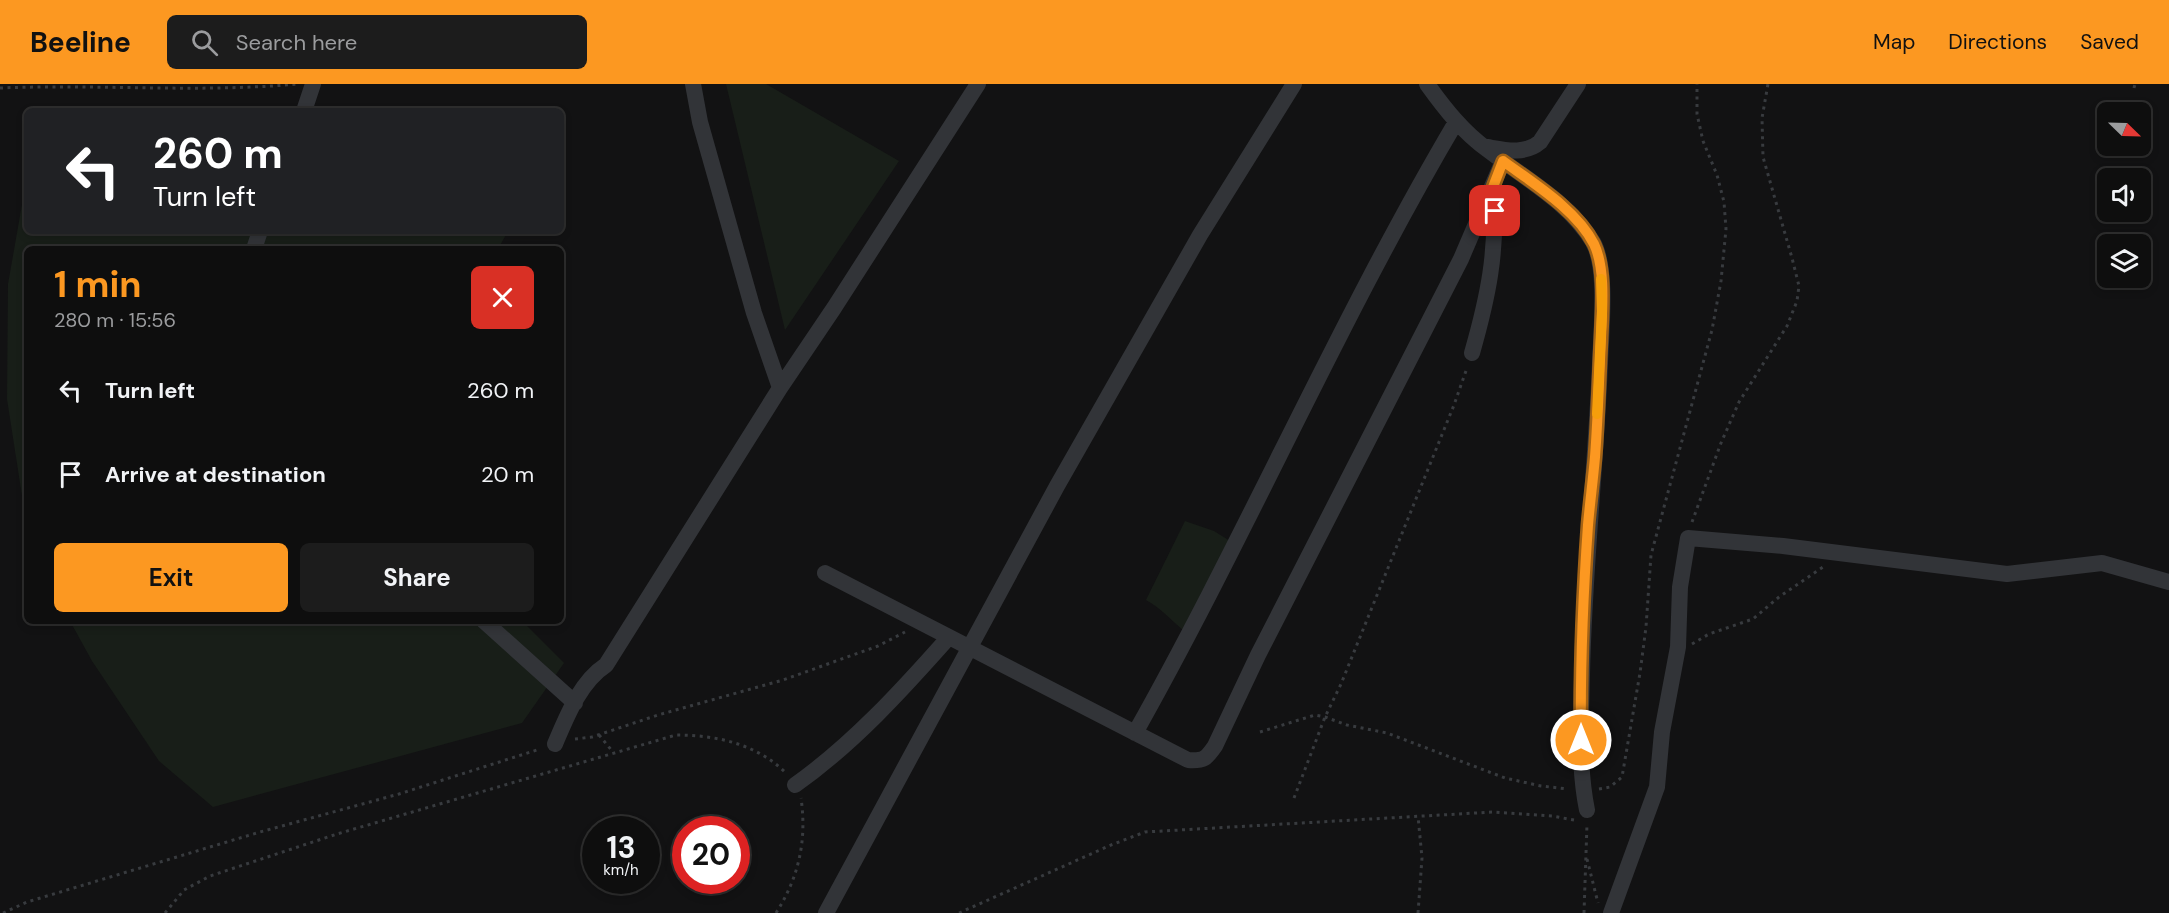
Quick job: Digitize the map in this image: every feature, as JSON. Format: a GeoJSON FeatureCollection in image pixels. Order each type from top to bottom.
{"type":"FeatureCollection","features":[{"type":"Feature","properties":{"kind":"street"},"geometry":{"type":"LineString","coordinates":[[305,108],[313,84]]}},
{"type":"Feature","properties":{"kind":"street"},"geometry":{"type":"LineString","coordinates":[[693,84],[700,122],[754,313],[780,388]]}},
{"type":"Feature","properties":{"kind":"street"},"geometry":{"type":"LineString","coordinates":[[555,744],[575,703],[595,673],[606,665],[780,388],[978,84]]}},
{"type":"Feature","properties":{"kind":"street"},"geometry":{"type":"LineString","coordinates":[[826,913],[1057,486],[1200,235],[1294,84]]}},
{"type":"Feature","properties":{"kind":"street"},"geometry":{"type":"LineString","coordinates":[[1427,84],[1456,122],[1483,146],[1553,198],[1580,224],[1594,244],[1600,267],[1602,311],[1599,390],[1582,638],[1582,761],[1587,818]]}},
{"type":"Feature","properties":{"kind":"street"},"geometry":{"type":"LineString","coordinates":[[1483,146],[1509,151],[1535,147],[1578,84]]}},
{"type":"Feature","properties":{"kind":"street"},"geometry":{"type":"LineString","coordinates":[[1135,733],[1177,658],[1336,344],[1456,122]]}},
{"type":"Feature","properties":{"kind":"street"},"geometry":{"type":"LineString","coordinates":[[825,573],[1188,760],[1199,761],[1207,758],[1461,259],[1503,161]]}},
{"type":"Feature","properties":{"kind":"street"},"geometry":{"type":"LineString","coordinates":[[1472,353],[1490,288],[1495,231],[1493,187]]}},
{"type":"Feature","properties":{"kind":"street"},"geometry":{"type":"LineString","coordinates":[[1611,913],[1657,786],[1662,732],[1678,647],[1680,587],[1688,538],[1784,546],[2007,574],[2102,563],[2169,582]]}},
{"type":"Feature","properties":{"kind":"street"},"geometry":{"type":"LineString","coordinates":[[487,624],[575,703]]}},
{"type":"Feature","properties":{"kind":"street"},"geometry":{"type":"LineString","coordinates":[[795,785],[872,721],[949,637]]}},
{"type":"Feature","properties":{"kind":"path"},"geometry":{"type":"LineString","coordinates":[[0,88],[57,86],[246,89],[298,84]]}},
{"type":"Feature","properties":{"kind":"path"},"geometry":{"type":"LineString","coordinates":[[1688,538],[1700,496],[1739,402],[1787,326],[1797,301],[1799,286],[1763,157],[1762,118],[1768,84]]}},
{"type":"Feature","properties":{"kind":"path"},"geometry":{"type":"LineString","coordinates":[[1294,798],[1450,414],[1472,353]]}},
{"type":"Feature","properties":{"kind":"path"},"geometry":{"type":"LineString","coordinates":[[1678,647],[1692,644],[1709,634],[1753,619],[1779,597],[1844,553]]}},
{"type":"Feature","properties":{"kind":"path"},"geometry":{"type":"LineString","coordinates":[[3,913],[27,902],[260,832],[399,794],[555,744],[599,735],[658,715],[794,676],[878,646],[899,636],[919,621]]}},
{"type":"Feature","properties":{"kind":"path"},"geometry":{"type":"LineString","coordinates":[[599,735],[614,752]]}},
{"type":"Feature","properties":{"kind":"path"},"geometry":{"type":"LineString","coordinates":[[165,913],[184,890],[210,876],[337,834],[676,735],[728,740],[758,753],[780,768],[795,785],[801,797],[804,821],[803,848],[794,876],[776,913]]}},
{"type":"Feature","properties":{"kind":"path"},"geometry":{"type":"LineString","coordinates":[[959,913],[1145,832],[1494,812],[1587,818],[1584,913]]}},
{"type":"Feature","properties":{"kind":"path"},"geometry":{"type":"LineString","coordinates":[[1418,816],[1422,858],[1418,913]]}},
{"type":"Feature","properties":{"kind":"path"},"geometry":{"type":"LineString","coordinates":[[1586,854],[1601,913]]}},
{"type":"Feature","properties":{"kind":"shaded area"},"geometry":{"type":"Polygon","coordinates":[[[726,84],[766,84],[899,161],[785,330],[726,84]]]}},
{"type":"Feature","properties":{"kind":"shaded area"},"geometry":{"type":"Polygon","coordinates":[[[24,193],[24,234],[506,234],[500,246],[24,246],[24,509],[7,399],[8,284],[24,193]]]}},
{"type":"Feature","properties":{"kind":"shaded area"},"geometry":{"type":"Polygon","coordinates":[[[1185,521],[1214,531],[1230,541],[1184,631],[1146,600],[1185,521]]]}},
{"type":"Feature","properties":{"kind":"shaded area"},"geometry":{"type":"Polygon","coordinates":[[[72,624],[525,624],[564,663],[522,723],[213,807],[159,761],[92,661],[72,624]]]}},
{"type":"Feature","properties":{"kind":"slow traffic"},"geometry":{"type":"LineString","coordinates":[[1597,414],[1602,311],[1601,279]]}},
{"type":"Feature","properties":{"kind":"route"},"geometry":{"type":"LineString","coordinates":[[1495,211],[1493,187],[1503,161],[1553,198],[1580,224],[1594,244],[1600,267],[1602,311],[1600,370],[1582,638],[1581,740]]}}]}
